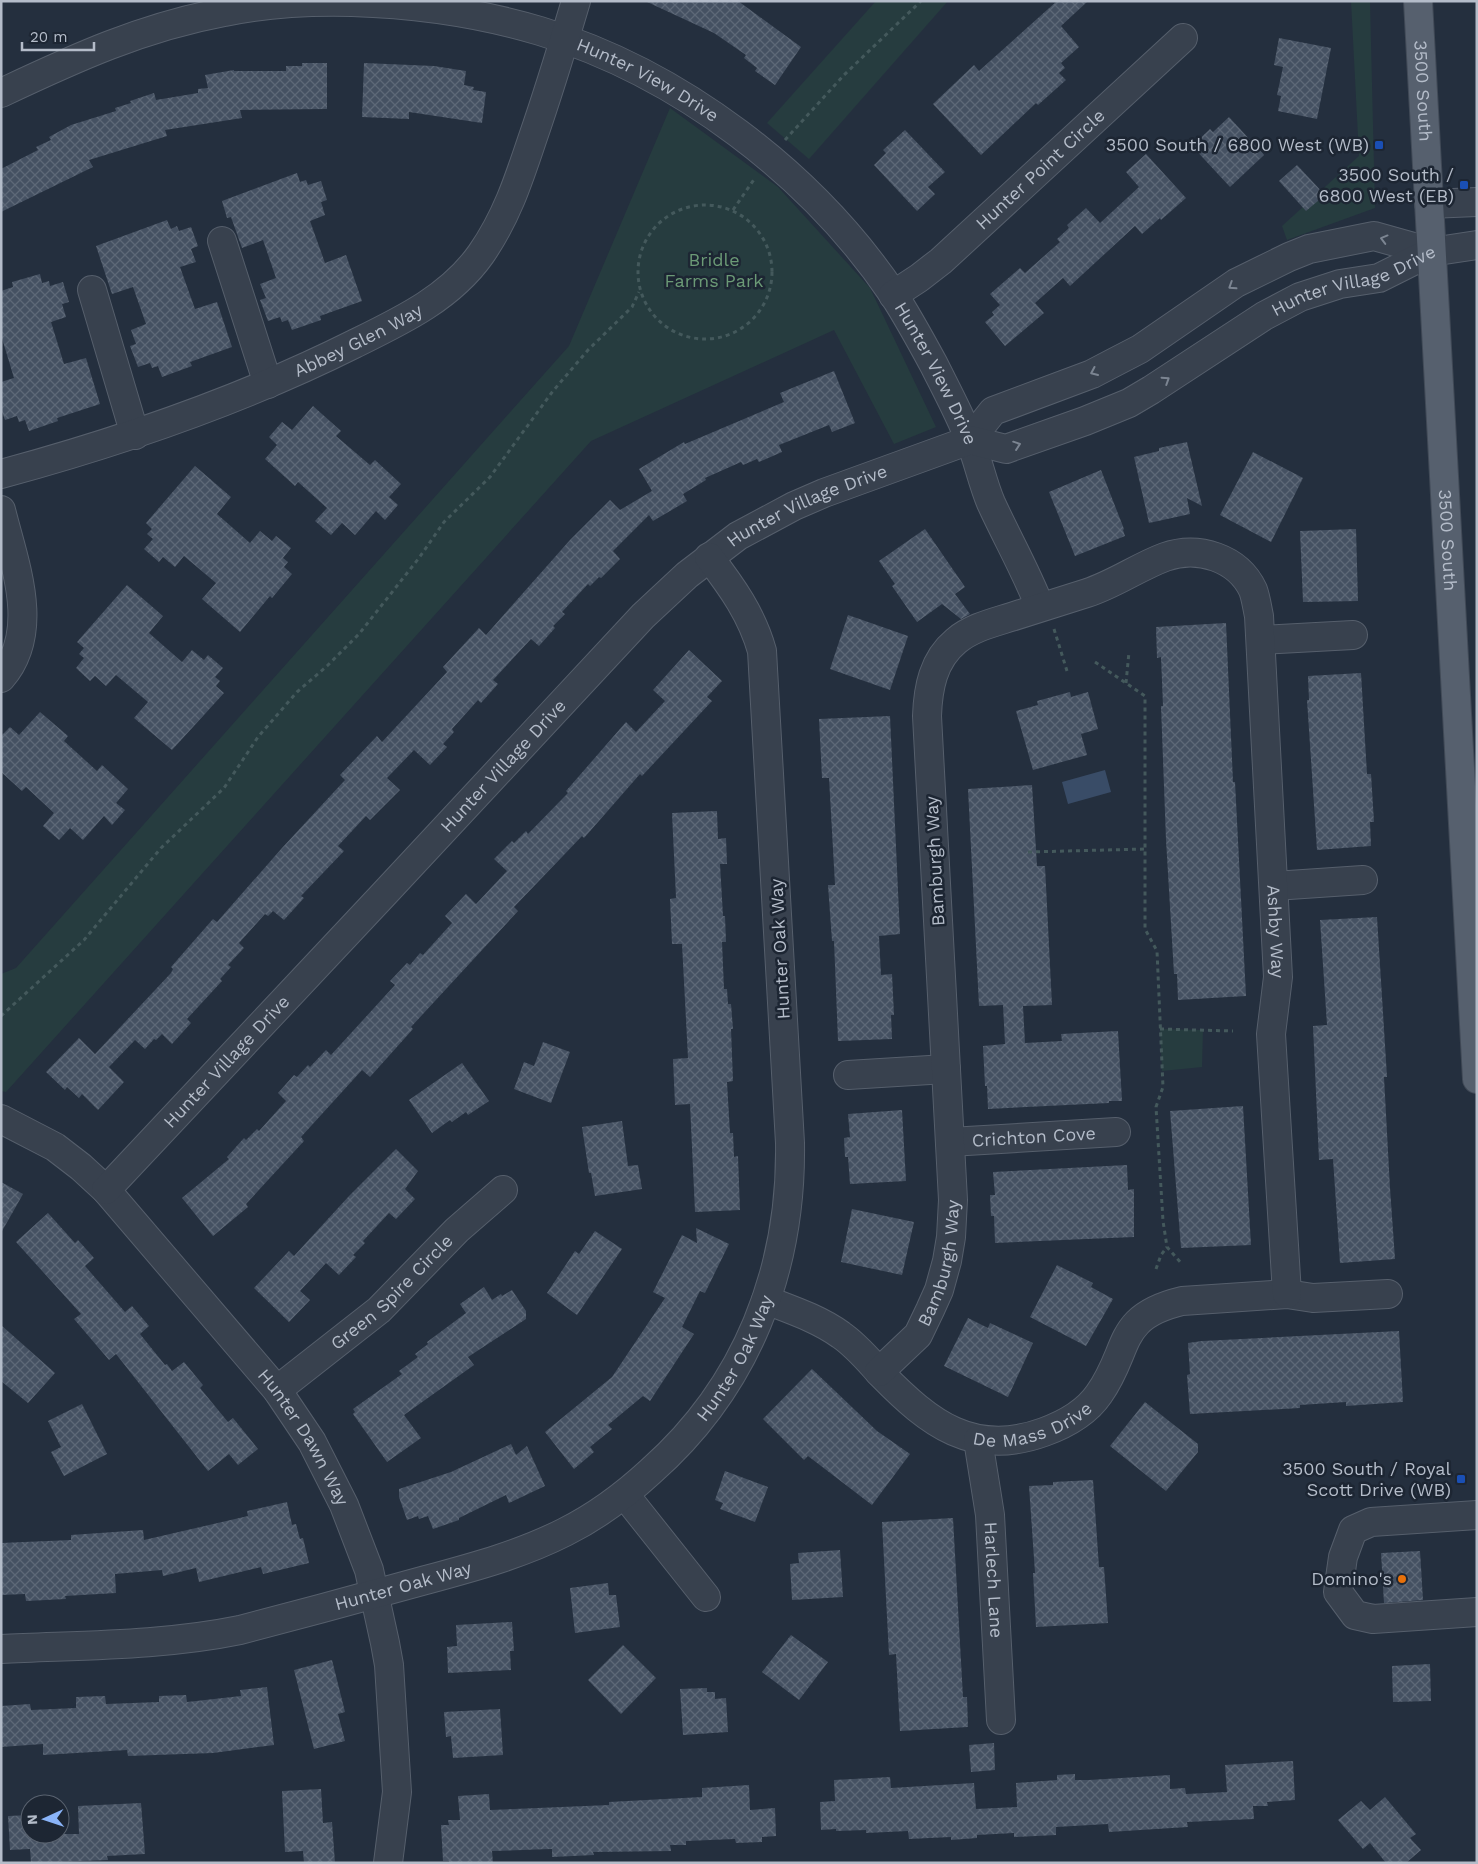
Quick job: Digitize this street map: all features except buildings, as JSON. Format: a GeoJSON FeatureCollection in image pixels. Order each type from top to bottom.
{"type":"FeatureCollection","features":[{"type":"Feature","properties":{"kind":"main road","name":"3500 South"},"geometry":{"type":"LineString","coordinates":[[1418,1],[1431,252],[1471,883],[1477,1079]]}},
{"type":"Feature","properties":{"kind":"street","name":"Abbey Glen Way"},"geometry":{"type":"LineString","coordinates":[[1,474],[135,435],[214,407],[326,358],[416,312],[440,296],[463,276],[496,231],[510,204],[556,70],[576,1]]}},
{"type":"Feature","properties":{"kind":"street","name":"Hunter View Drive"},"geometry":{"type":"LineString","coordinates":[[1,93],[73,58],[125,38],[176,22],[227,11],[325,2],[378,3],[432,8],[486,18],[538,30],[564,39],[638,72],[684,97],[728,126],[770,158],[837,224],[868,260],[916,332],[942,382],[970,440],[991,502],[1030,582],[1044,606]]}},
{"type":"Feature","properties":{"kind":"street","name":"Hunter Point Circle"},"geometry":{"type":"LineString","coordinates":[[893,295],[941,261],[1183,38]]}},
{"type":"Feature","properties":{"kind":"street"},"geometry":{"type":"LineString","coordinates":[[1429,204],[1477,202]]}},
{"type":"Feature","properties":{"kind":"street","name":"Hunter Village Drive"},"geometry":{"type":"LineString","coordinates":[[106,1190],[643,616],[663,596],[709,557],[738,536],[794,506],[824,493],[970,440],[993,411],[1084,377],[1140,349],[1236,283],[1288,257],[1309,249],[1374,236],[1431,252]]}},
{"type":"Feature","properties":{"kind":"street"},"geometry":{"type":"LineString","coordinates":[[222,241],[268,384]]}},
{"type":"Feature","properties":{"kind":"street"},"geometry":{"type":"LineString","coordinates":[[1431,252],[1477,244]]}},
{"type":"Feature","properties":{"kind":"street","name":"Hunter Village Drive"},"geometry":{"type":"LineString","coordinates":[[970,440],[1006,449],[1106,413],[1151,390],[1264,316],[1300,297],[1340,284],[1379,278],[1431,252]]}},
{"type":"Feature","properties":{"kind":"street"},"geometry":{"type":"LineString","coordinates":[[92,290],[135,435]]}},
{"type":"Feature","properties":{"kind":"street"},"geometry":{"type":"LineString","coordinates":[[1,510],[20,588],[22,613],[20,638],[15,657],[1,678]]}},
{"type":"Feature","properties":{"kind":"street","name":"Bamburgh Way"},"geometry":{"type":"LineString","coordinates":[[879,1372],[923,1328],[939,1290],[951,1237],[953,1200],[927,716],[932,675],[946,651],[964,634],[976,628],[1098,590],[1165,557],[1187,552],[1210,555],[1229,563],[1239,571]]}},
{"type":"Feature","properties":{"kind":"street","name":"Hunter Oak Way"},"geometry":{"type":"LineString","coordinates":[[1,1649],[191,1638],[240,1630],[463,1570],[533,1547],[565,1532],[625,1495],[675,1450],[700,1421],[729,1378],[745,1351],[756,1327],[778,1262],[784,1233],[790,1174],[762,651],[752,620],[709,557]]}},
{"type":"Feature","properties":{"kind":"street","name":"Ashby Way"},"geometry":{"type":"LineString","coordinates":[[1239,571],[1248,581],[1253,592],[1259,616],[1261,640],[1278,986],[1271,1034],[1287,1294]]}},
{"type":"Feature","properties":{"kind":"street"},"geometry":{"type":"LineString","coordinates":[[1261,640],[1353,635]]}},
{"type":"Feature","properties":{"kind":"street"},"geometry":{"type":"LineString","coordinates":[[1274,886],[1363,880]]}},
{"type":"Feature","properties":{"kind":"street"},"geometry":{"type":"LineString","coordinates":[[848,1075],[946,1069]]}},
{"type":"Feature","properties":{"kind":"street","name":"Hunter Dawn Way"},"geometry":{"type":"LineString","coordinates":[[1,1119],[55,1147],[106,1190],[277,1390],[312,1442],[358,1537],[369,1570],[386,1643],[390,1672],[396,1777],[396,1807],[388,1863]]}},
{"type":"Feature","properties":{"kind":"street","name":"Crichton Cove"},"geometry":{"type":"LineString","coordinates":[[950,1142],[1116,1132]]}},
{"type":"Feature","properties":{"kind":"street","name":"Green Spire Circle"},"geometry":{"type":"LineString","coordinates":[[277,1390],[379,1310],[457,1230],[503,1190]]}},
{"type":"Feature","properties":{"kind":"street","name":"De Mass Drive"},"geometry":{"type":"LineString","coordinates":[[766,1300],[828,1326],[855,1347],[912,1404],[933,1421],[963,1436],[993,1441],[1041,1433],[1074,1419],[1099,1395],[1108,1380],[1128,1334],[1135,1324],[1156,1310],[1182,1301],[1287,1294],[1313,1298],[1388,1294]]}},
{"type":"Feature","properties":{"kind":"street","name":"Harlech Lane"},"geometry":{"type":"LineString","coordinates":[[978,1440],[990,1515],[1001,1720]]}},
{"type":"Feature","properties":{"kind":"street"},"geometry":{"type":"LineString","coordinates":[[625,1495],[706,1598]]}},
{"type":"Feature","properties":{"kind":"street"},"geometry":{"type":"LineString","coordinates":[[1477,1514],[1371,1522],[1353,1530],[1343,1557],[1338,1592],[1355,1615],[1373,1619],[1477,1612]]}},
{"type":"Feature","properties":{"kind":"path"},"geometry":{"type":"LineString","coordinates":[[786,139],[844,75],[921,1]]}},
{"type":"Feature","properties":{"kind":"path"},"geometry":{"type":"LineString","coordinates":[[733,210],[758,174]]}},
{"type":"Feature","properties":{"kind":"path"},"geometry":{"type":"LineString","coordinates":[[720,205],[733,210],[756,229],[764,240],[770,256],[773,278],[771,288],[756,317],[746,326],[719,338],[706,339],[684,336],[664,326],[649,309],[639,292],[637,264],[643,245],[657,226],[669,215],[703,206],[720,205]]}},
{"type":"Feature","properties":{"kind":"path"},"geometry":{"type":"LineString","coordinates":[[1,1016],[84,940],[162,848],[224,788],[258,737],[297,692],[327,666],[358,634],[419,558],[444,522],[490,477],[553,391],[588,350],[632,307],[639,292]]}},
{"type":"Feature","properties":{"kind":"path"},"geometry":{"type":"LineString","coordinates":[[1044,606],[1067,671]]}},
{"type":"Feature","properties":{"kind":"path"},"geometry":{"type":"LineString","coordinates":[[1126,683],[1128,652]]}},
{"type":"Feature","properties":{"kind":"path"},"geometry":{"type":"LineString","coordinates":[[1096,662],[1145,696],[1145,929],[1157,952],[1163,1087],[1156,1107],[1163,1221],[1168,1247],[1182,1264]]}},
{"type":"Feature","properties":{"kind":"path"},"geometry":{"type":"LineString","coordinates":[[1028,852],[1145,849]]}},
{"type":"Feature","properties":{"kind":"path"},"geometry":{"type":"LineString","coordinates":[[1160,1029],[1233,1031]]}},
{"type":"Feature","properties":{"kind":"path"},"geometry":{"type":"LineString","coordinates":[[1156,1269],[1161,1255],[1168,1247]]}},
{"type":"Feature","properties":{"kind":"green space"},"geometry":{"type":"Polygon","coordinates":[[[876,1],[948,1],[809,159],[767,123],[876,1]]]}},
{"type":"Feature","properties":{"kind":"green space"},"geometry":{"type":"Polygon","coordinates":[[[1351,1],[1370,1],[1375,208],[1287,240],[1282,226],[1359,156],[1351,1]]]}},
{"type":"Feature","properties":{"kind":"green space","name":"Bridle Farms Park"},"geometry":{"type":"Polygon","coordinates":[[[670,108],[778,187],[870,288],[936,427],[894,444],[834,330],[591,441],[6,1092],[1,1091],[1,974],[16,968],[569,346],[670,108]]]}},
{"type":"Feature","properties":{"kind":"green space"},"geometry":{"type":"Polygon","coordinates":[[[1160,1029],[1203,1030],[1202,1067],[1162,1071],[1160,1029]]]}},
{"type":"Feature","properties":{"kind":"water"},"geometry":{"type":"Polygon","coordinates":[[[1105,770],[1111,792],[1068,804],[1062,782],[1105,770]]]}},
{"type":"Feature","properties":{"kind":"place","name":"3500 South / 6800 West (WB)"},"geometry":{"type":"Point","coordinates":[1379,145]}},
{"type":"Feature","properties":{"kind":"place","name":"3500 South / 6800 West (EB)"},"geometry":{"type":"Point","coordinates":[1464,185]}},
{"type":"Feature","properties":{"kind":"place","name":"3500 South / Royal Scott Drive (WB)"},"geometry":{"type":"Point","coordinates":[1461,1479]}},
{"type":"Feature","properties":{"kind":"place","name":"Domino's"},"geometry":{"type":"Point","coordinates":[1402,1579]}}]}
